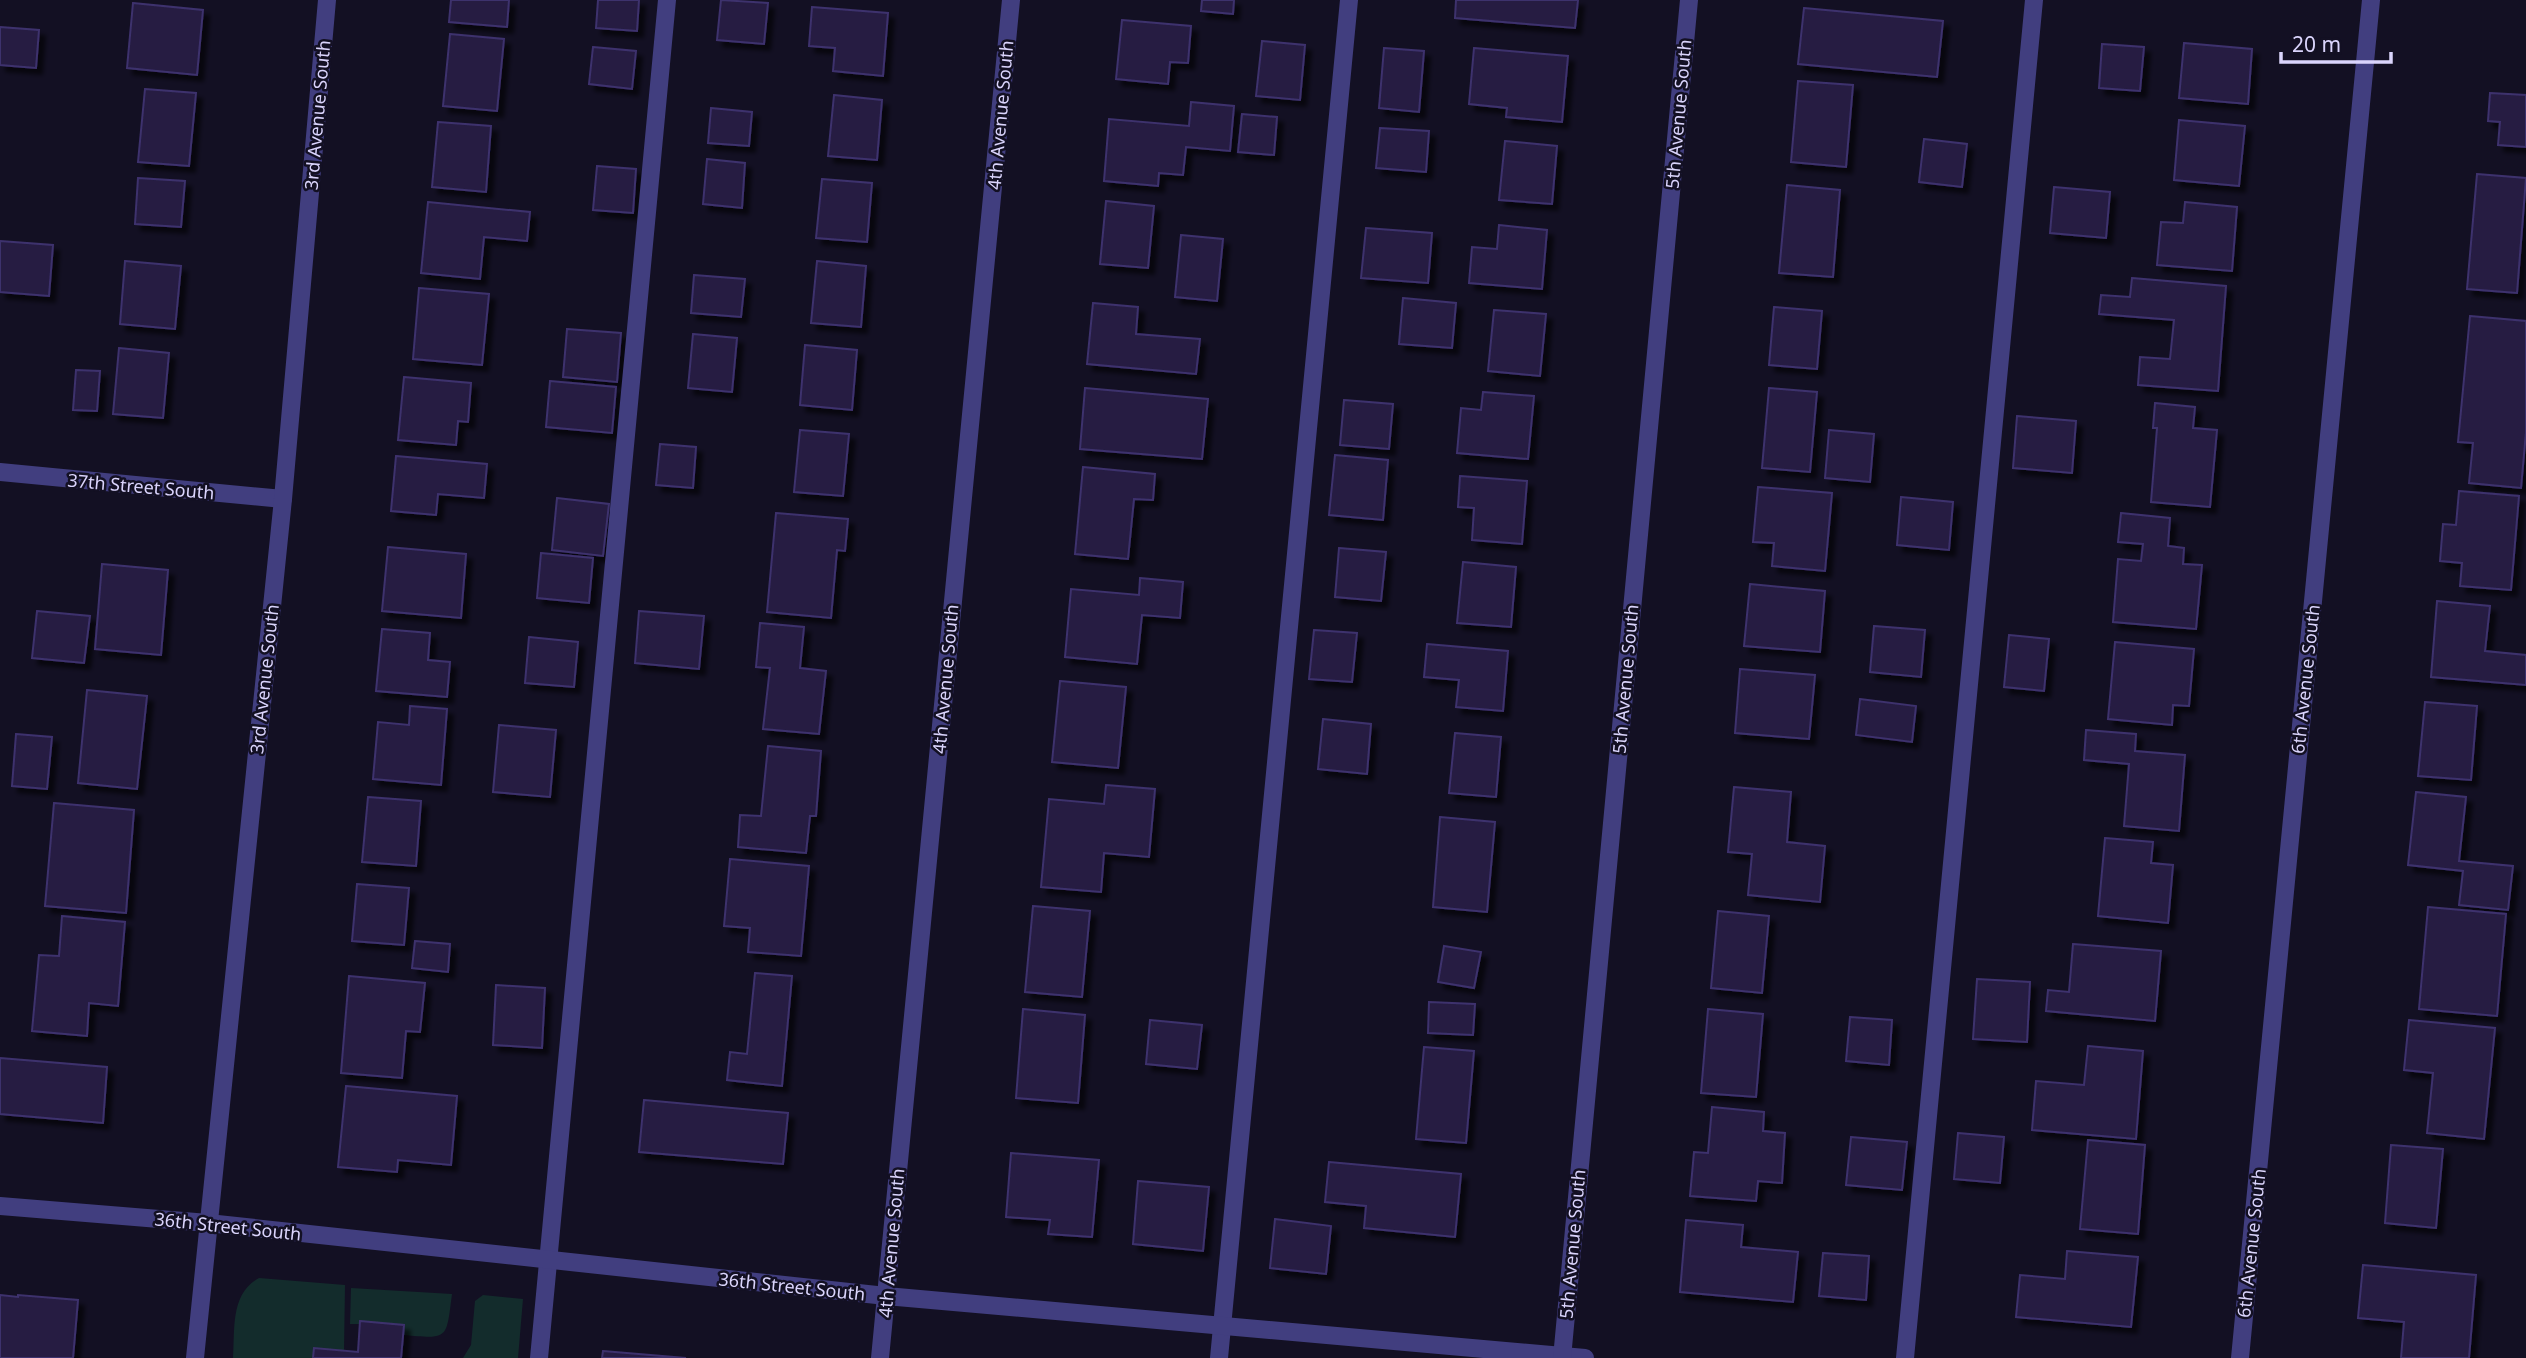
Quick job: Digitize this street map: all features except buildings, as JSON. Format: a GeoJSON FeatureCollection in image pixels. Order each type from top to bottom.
{"type":"FeatureCollection","features":[{"type":"Feature","properties":{"kind":"street","name":"3rd Avenue South"},"geometry":{"type":"LineString","coordinates":[[195,1358],[283,499],[327,0]]}},
{"type":"Feature","properties":{"kind":"street"},"geometry":{"type":"LineString","coordinates":[[539,1358],[667,0]]}},
{"type":"Feature","properties":{"kind":"street","name":"4th Avenue South"},"geometry":{"type":"LineString","coordinates":[[880,1358],[1011,0]]}},
{"type":"Feature","properties":{"kind":"street"},"geometry":{"type":"LineString","coordinates":[[1219,1358],[1349,0]]}},
{"type":"Feature","properties":{"kind":"street","name":"5th Avenue South"},"geometry":{"type":"LineString","coordinates":[[1562,1357],[1689,0]]}},
{"type":"Feature","properties":{"kind":"street"},"geometry":{"type":"LineString","coordinates":[[1905,1358],[2034,0]]}},
{"type":"Feature","properties":{"kind":"street","name":"6th Avenue South"},"geometry":{"type":"LineString","coordinates":[[2240,1358],[2371,0]]}},
{"type":"Feature","properties":{"kind":"street","name":"37th Street South"},"geometry":{"type":"LineString","coordinates":[[0,472],[283,499]]}},
{"type":"Feature","properties":{"kind":"street","name":"36th Street South"},"geometry":{"type":"LineString","coordinates":[[0,1206],[208,1223],[886,1296],[1585,1358]]}},
{"type":"Feature","properties":{"kind":"green space"},"geometry":{"type":"Polygon","coordinates":[[[259,1278],[345,1285],[344,1351],[314,1348],[313,1358],[233,1358],[234,1324],[239,1303],[243,1293],[259,1278]]]}},
{"type":"Feature","properties":{"kind":"green space"},"geometry":{"type":"Polygon","coordinates":[[[351,1288],[452,1294],[446,1328],[437,1336],[429,1337],[403,1335],[404,1325],[361,1321],[360,1324],[350,1324],[351,1288]]]}},
{"type":"Feature","properties":{"kind":"green space"},"geometry":{"type":"Polygon","coordinates":[[[483,1295],[523,1299],[518,1358],[463,1358],[471,1345],[475,1301],[483,1295]]]}}]}
